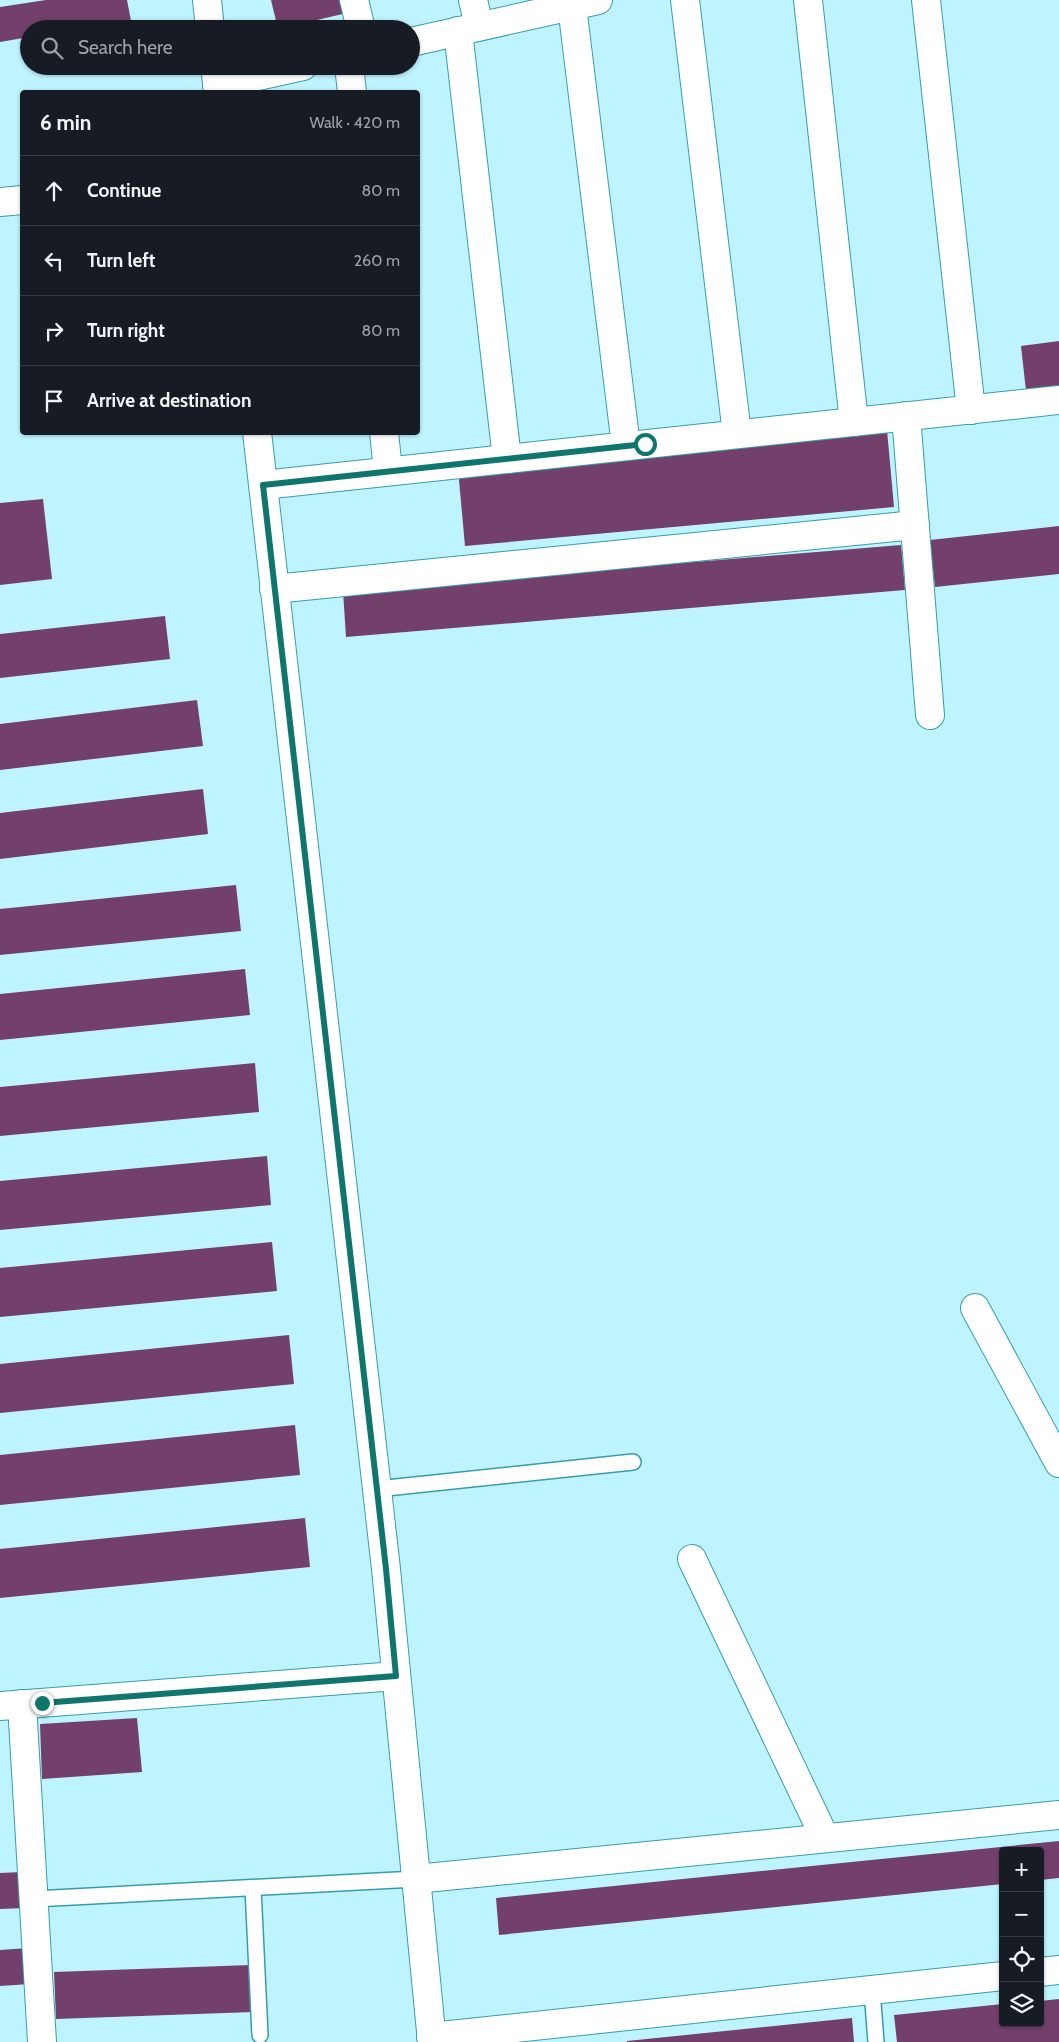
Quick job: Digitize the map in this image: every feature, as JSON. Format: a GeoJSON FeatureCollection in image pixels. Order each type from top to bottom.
{"type":"FeatureCollection","features":[{"type":"Feature","properties":{"kind":"street"},"geometry":{"type":"LineString","coordinates":[[207,0],[209,20]]}},
{"type":"Feature","properties":{"kind":"street"},"geometry":{"type":"LineString","coordinates":[[354,0],[359,20]]}},
{"type":"Feature","properties":{"kind":"street"},"geometry":{"type":"LineString","coordinates":[[473,0],[469,29],[507,459]]}},
{"type":"Feature","properties":{"kind":"street"},"geometry":{"type":"LineString","coordinates":[[686,0],[737,434]]}},
{"type":"Feature","properties":{"kind":"street"},"geometry":{"type":"LineString","coordinates":[[808,0],[854,422]]}},
{"type":"Feature","properties":{"kind":"street"},"geometry":{"type":"LineString","coordinates":[[926,0],[971,410]]}},
{"type":"Feature","properties":{"kind":"street"},"geometry":{"type":"LineString","coordinates":[[420,40],[587,2],[626,446]]}},
{"type":"Feature","properties":{"kind":"street"},"geometry":{"type":"LineString","coordinates":[[216,81],[251,75]]}},
{"type":"Feature","properties":{"kind":"street"},"geometry":{"type":"LineString","coordinates":[[350,75],[352,90]]}},
{"type":"Feature","properties":{"kind":"street"},"geometry":{"type":"LineString","coordinates":[[0,202],[20,200]]}},
{"type":"Feature","properties":{"kind":"street"},"geometry":{"type":"LineString","coordinates":[[263,485],[1059,400]]}},
{"type":"Feature","properties":{"kind":"street"},"geometry":{"type":"LineString","coordinates":[[906,416],[930,715]]}},
{"type":"Feature","properties":{"kind":"street"},"geometry":{"type":"LineString","coordinates":[[257,435],[377,1489],[432,2039],[999,1976]]}},
{"type":"Feature","properties":{"kind":"street"},"geometry":{"type":"LineString","coordinates":[[384,435],[388,471]]}},
{"type":"Feature","properties":{"kind":"street"},"geometry":{"type":"LineString","coordinates":[[274,589],[915,525]]}},
{"type":"Feature","properties":{"kind":"street"},"geometry":{"type":"LineString","coordinates":[[975,1308],[1055,1447]]}},
{"type":"Feature","properties":{"kind":"street"},"geometry":{"type":"LineString","coordinates":[[692,1559],[825,1838]]}},
{"type":"Feature","properties":{"kind":"street"},"geometry":{"type":"LineString","coordinates":[[42,2042],[34,1899],[11,1705],[396,1676]]}},
{"type":"Feature","properties":{"kind":"street"},"geometry":{"type":"LineString","coordinates":[[416,1880],[1059,1815]]}},
{"type":"Feature","properties":{"kind":"street"},"geometry":{"type":"LineString","coordinates":[[1044,1972],[1059,1970]]}},
{"type":"Feature","properties":{"kind":"lane"},"geometry":{"type":"LineString","coordinates":[[377,1489],[633,1462]]}},
{"type":"Feature","properties":{"kind":"lane"},"geometry":{"type":"LineString","coordinates":[[34,1899],[416,1880]]}},
{"type":"Feature","properties":{"kind":"lane"},"geometry":{"type":"LineString","coordinates":[[253,1888],[260,2035]]}},
{"type":"Feature","properties":{"kind":"lane"},"geometry":{"type":"LineString","coordinates":[[872,1990],[876,2042]]}},
{"type":"Feature","properties":{"kind":"building"},"geometry":{"type":"Polygon","coordinates":[[[46,0],[127,0],[131,20],[20,20],[20,39],[0,42],[0,7],[46,0]]]}},
{"type":"Feature","properties":{"kind":"building"},"geometry":{"type":"Polygon","coordinates":[[[271,0],[343,0],[347,13],[317,20],[276,20],[271,0]]]}},
{"type":"Feature","properties":{"kind":"building"},"geometry":{"type":"Polygon","coordinates":[[[1059,341],[1059,387],[1026,391],[1021,346],[1059,341]]]}},
{"type":"Feature","properties":{"kind":"building"},"geometry":{"type":"Polygon","coordinates":[[[887,430],[894,507],[465,546],[458,469],[887,430]]]}},
{"type":"Feature","properties":{"kind":"building"},"geometry":{"type":"Polygon","coordinates":[[[43,499],[52,579],[0,585],[0,503],[43,499]]]}},
{"type":"Feature","properties":{"kind":"building"},"geometry":{"type":"Polygon","coordinates":[[[1059,526],[1059,574],[935,587],[930,540],[1059,526]]]}},
{"type":"Feature","properties":{"kind":"building"},"geometry":{"type":"Polygon","coordinates":[[[901,545],[905,590],[346,637],[343,591],[901,545]]]}},
{"type":"Feature","properties":{"kind":"building"},"geometry":{"type":"Polygon","coordinates":[[[165,616],[170,659],[0,678],[0,634],[165,616]]]}},
{"type":"Feature","properties":{"kind":"building"},"geometry":{"type":"Polygon","coordinates":[[[197,700],[203,746],[0,770],[0,724],[197,700]]]}},
{"type":"Feature","properties":{"kind":"building"},"geometry":{"type":"Polygon","coordinates":[[[203,789],[208,834],[0,859],[0,813],[203,789]]]}},
{"type":"Feature","properties":{"kind":"building"},"geometry":{"type":"Polygon","coordinates":[[[236,885],[241,931],[0,955],[0,909],[236,885]]]}},
{"type":"Feature","properties":{"kind":"building"},"geometry":{"type":"Polygon","coordinates":[[[245,969],[250,1015],[0,1040],[0,994],[245,969]]]}},
{"type":"Feature","properties":{"kind":"building"},"geometry":{"type":"Polygon","coordinates":[[[255,1063],[259,1112],[0,1136],[0,1087],[255,1063]]]}},
{"type":"Feature","properties":{"kind":"building"},"geometry":{"type":"Polygon","coordinates":[[[267,1156],[271,1205],[0,1230],[0,1181],[267,1156]]]}},
{"type":"Feature","properties":{"kind":"building"},"geometry":{"type":"Polygon","coordinates":[[[272,1242],[277,1291],[0,1317],[0,1268],[272,1242]]]}},
{"type":"Feature","properties":{"kind":"building"},"geometry":{"type":"Polygon","coordinates":[[[289,1335],[294,1384],[0,1413],[0,1364],[289,1335]]]}},
{"type":"Feature","properties":{"kind":"building"},"geometry":{"type":"Polygon","coordinates":[[[295,1425],[300,1475],[0,1505],[0,1455],[295,1425]]]}},
{"type":"Feature","properties":{"kind":"building"},"geometry":{"type":"Polygon","coordinates":[[[305,1518],[310,1567],[0,1598],[0,1549],[305,1518]]]}},
{"type":"Feature","properties":{"kind":"building"},"geometry":{"type":"Polygon","coordinates":[[[137,1718],[142,1772],[42,1779],[40,1724],[137,1718]]]}},
{"type":"Feature","properties":{"kind":"building"},"geometry":{"type":"Polygon","coordinates":[[[1059,1841],[1059,1878],[1044,1880],[1044,1847],[1000,1847],[1059,1841]]]}},
{"type":"Feature","properties":{"kind":"building"},"geometry":{"type":"Polygon","coordinates":[[[999,1847],[999,1884],[499,1935],[496,1898],[999,1847]]]}},
{"type":"Feature","properties":{"kind":"building"},"geometry":{"type":"Polygon","coordinates":[[[22,1872],[24,1908],[0,1909],[0,1873],[22,1872]]]}},
{"type":"Feature","properties":{"kind":"building"},"geometry":{"type":"Polygon","coordinates":[[[28,1948],[30,1984],[0,1986],[0,1950],[28,1948]]]}},
{"type":"Feature","properties":{"kind":"building"},"geometry":{"type":"Polygon","coordinates":[[[251,1965],[253,2012],[56,2019],[54,1972],[251,1965]]]}},
{"type":"Feature","properties":{"kind":"building"},"geometry":{"type":"Polygon","coordinates":[[[1059,1999],[1059,2042],[897,2042],[894,2015],[999,2004],[999,2027],[1044,2027],[1044,2001],[1059,1999]]]}},
{"type":"Feature","properties":{"kind":"building"},"geometry":{"type":"Polygon","coordinates":[[[852,2018],[854,2042],[627,2042],[627,2041],[852,2018]]]}},
{"type":"Feature","properties":{"kind":"route"},"geometry":{"type":"LineString","coordinates":[[42,1703],[396,1676],[386,1569],[263,485],[645,444]]}}]}
